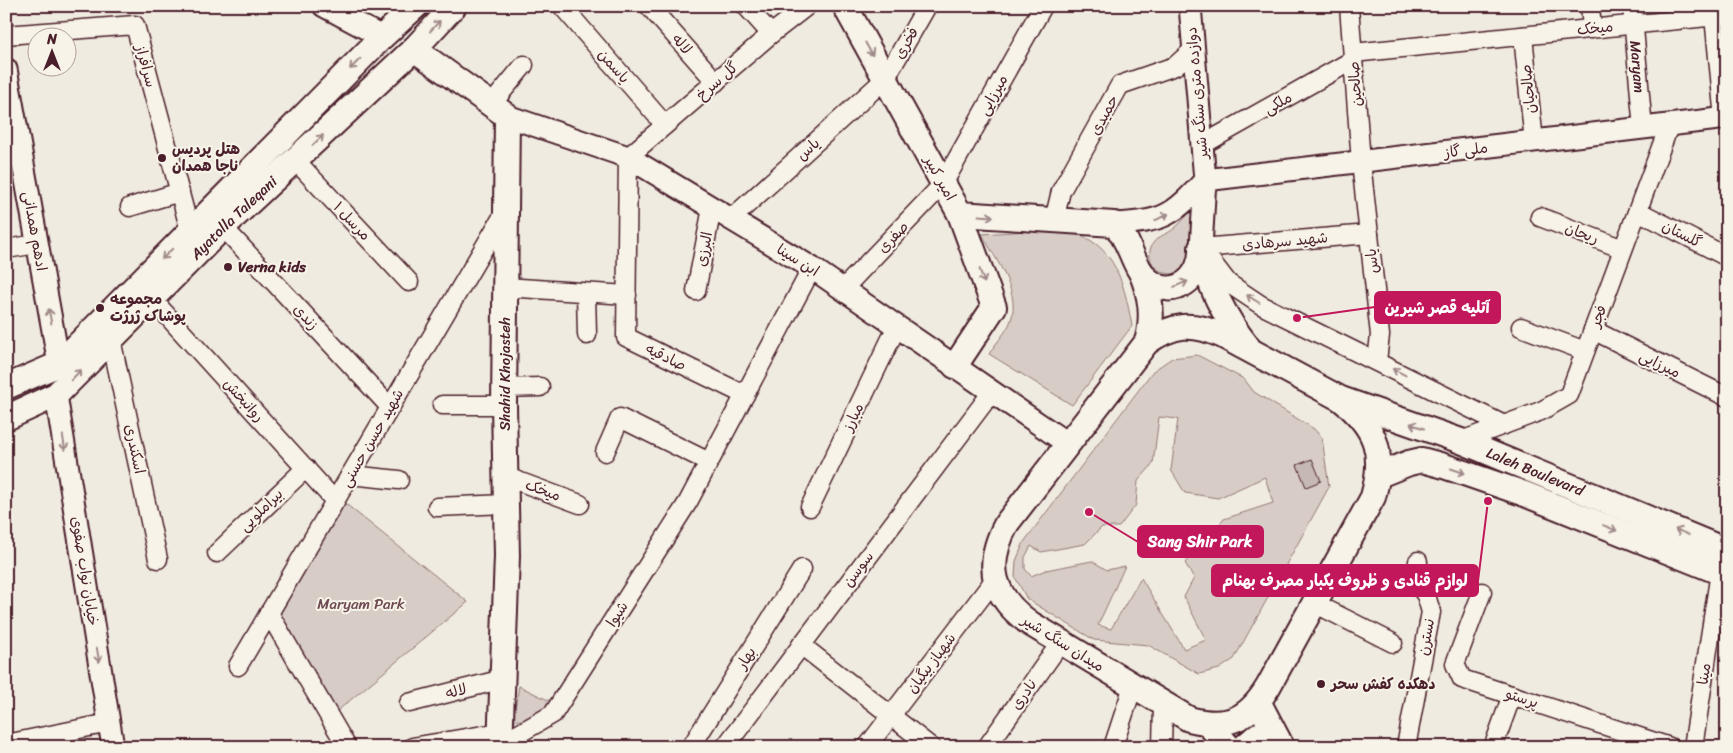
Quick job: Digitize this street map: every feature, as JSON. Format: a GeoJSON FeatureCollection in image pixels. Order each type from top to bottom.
{"type":"FeatureCollection","features":[{"type":"Feature","properties":{"kind":"main road","name":"Ayatolla Taleqani"},"geometry":{"type":"LineString","coordinates":[[6,418],[56,395],[152,299],[223,227],[240,196],[382,37],[416,6]]}},
{"type":"Feature","properties":{"kind":"main road","name":"Ayatolla Taleqani"},"geometry":{"type":"LineString","coordinates":[[6,387],[59,364],[190,232],[240,196],[296,161],[414,49],[454,6]]}},
{"type":"Feature","properties":{"kind":"main road","name":"امیر کبیر"},"geometry":{"type":"LineString","coordinates":[[845,6],[960,214],[1114,224]]}},
{"type":"Feature","properties":{"kind":"main road"},"geometry":{"type":"LineString","coordinates":[[414,49],[499,110]]}},
{"type":"Feature","properties":{"kind":"main road","name":"Shahid Khojasteh"},"geometry":{"type":"LineString","coordinates":[[499,110],[506,210],[504,397],[507,477],[507,556],[501,741]]}},
{"type":"Feature","properties":{"kind":"main road"},"geometry":{"type":"LineString","coordinates":[[955,366],[994,307],[960,214]]}},
{"type":"Feature","properties":{"kind":"main road"},"geometry":{"type":"LineString","coordinates":[[1114,224],[1129,243],[1147,286],[1152,311],[1147,342]]}},
{"type":"Feature","properties":{"kind":"main road"},"geometry":{"type":"LineString","coordinates":[[1141,272],[1156,285],[1176,287],[1194,277],[1199,268],[1201,248]]}},
{"type":"Feature","properties":{"kind":"main road"},"geometry":{"type":"LineString","coordinates":[[1201,248],[1215,295],[1238,335],[1251,351]]}},
{"type":"Feature","properties":{"kind":"main road","name":"میدان سنگ شیر"},"geometry":{"type":"LineString","coordinates":[[1183,326],[1203,327],[1251,351],[1341,400],[1359,413],[1372,432],[1379,453],[1379,475],[1373,497],[1259,703],[1244,716],[1227,723],[1208,724],[1190,719],[1163,704],[1015,613],[1002,597],[995,579],[994,559],[998,540],[1007,523],[1147,342],[1164,331],[1183,326]]}},
{"type":"Feature","properties":{"kind":"main road","name":"Laleh Boulevard"},"geometry":{"type":"LineString","coordinates":[[1341,400],[1461,441],[1724,566]]}},
{"type":"Feature","properties":{"kind":"main road"},"geometry":{"type":"LineString","coordinates":[[1379,475],[1409,462],[1422,460],[1461,441]]}},
{"type":"Feature","properties":{"kind":"main road","name":"Laleh Boulevard"},"geometry":{"type":"LineString","coordinates":[[1422,460],[1522,493],[1724,566]]}},
{"type":"Feature","properties":{"kind":"main road"},"geometry":{"type":"LineString","coordinates":[[1259,703],[1280,742]]}},
{"type":"Feature","properties":{"kind":"main road"},"geometry":{"type":"LineString","coordinates":[[1208,724],[1228,747]]}},
{"type":"Feature","properties":{"kind":"main road"},"geometry":{"type":"LineString","coordinates":[[1244,747],[1258,735],[1271,735],[1280,742]]}},
{"type":"Feature","properties":{"kind":"street"},"geometry":{"type":"LineString","coordinates":[[324,6],[382,37]]}},
{"type":"Feature","properties":{"kind":"street","name":"یاسمن"},"geometry":{"type":"LineString","coordinates":[[562,6],[665,125]]}},
{"type":"Feature","properties":{"kind":"street","name":"لاله"},"geometry":{"type":"LineString","coordinates":[[649,6],[716,82]]}},
{"type":"Feature","properties":{"kind":"street"},"geometry":{"type":"LineString","coordinates":[[746,6],[771,34]]}},
{"type":"Feature","properties":{"kind":"street","name":"گل سرخ"},"geometry":{"type":"LineString","coordinates":[[628,157],[771,34],[807,6]]}},
{"type":"Feature","properties":{"kind":"street","name":"فخری"},"geometry":{"type":"LineString","coordinates":[[885,79],[927,6]]}},
{"type":"Feature","properties":{"kind":"street","name":"میرزایی"},"geometry":{"type":"LineString","coordinates":[[943,184],[1044,6]]}},
{"type":"Feature","properties":{"kind":"street","name":"صالحین"},"geometry":{"type":"LineString","coordinates":[[1349,6],[1361,162]]}},
{"type":"Feature","properties":{"kind":"street"},"geometry":{"type":"LineString","coordinates":[[1590,6],[1592,29]]}},
{"type":"Feature","properties":{"kind":"street","name":"Maryam"},"geometry":{"type":"LineString","coordinates":[[1632,6],[1643,129]]}},
{"type":"Feature","properties":{"kind":"street","name":"دوازده متری سنگ شیر"},"geometry":{"type":"LineString","coordinates":[[1191,7],[1205,180],[1201,248]]}},
{"type":"Feature","properties":{"kind":"street"},"geometry":{"type":"LineString","coordinates":[[1718,12],[1725,119]]}},
{"type":"Feature","properties":{"kind":"street","name":"میخک"},"geometry":{"type":"LineString","coordinates":[[1523,36],[1634,24],[1718,12]]}},
{"type":"Feature","properties":{"kind":"street","name":"سرافراز"},"geometry":{"type":"LineString","coordinates":[[6,35],[134,24],[190,232]]}},
{"type":"Feature","properties":{"kind":"street","name":"ملکی"},"geometry":{"type":"LineString","coordinates":[[1202,145],[1353,57],[1523,36]]}},
{"type":"Feature","properties":{"kind":"street","name":"صالحیان"},"geometry":{"type":"LineString","coordinates":[[1523,36],[1534,142]]}},
{"type":"Feature","properties":{"kind":"street","name":"حمیدی"},"geometry":{"type":"LineString","coordinates":[[1054,220],[1061,191],[1120,85],[1175,66],[1194,49]]}},
{"type":"Feature","properties":{"kind":"street"},"geometry":{"type":"LineString","coordinates":[[499,110],[524,65]]}},
{"type":"Feature","properties":{"kind":"street","name":"ادهم همدانی"},"geometry":{"type":"LineString","coordinates":[[6,69],[14,155],[37,244],[59,364]]}},
{"type":"Feature","properties":{"kind":"street","name":"یاس"},"geometry":{"type":"LineString","coordinates":[[731,219],[885,79]]}},
{"type":"Feature","properties":{"kind":"street","name":"ابن سینا"},"geometry":{"type":"LineString","coordinates":[[499,110],[628,157],[812,268],[1068,444]]}},
{"type":"Feature","properties":{"kind":"street","name":"ملی گاز"},"geometry":{"type":"LineString","coordinates":[[1205,180],[1725,119]]}},
{"type":"Feature","properties":{"kind":"street","name":"فجر"},"geometry":{"type":"LineString","coordinates":[[1461,441],[1541,411],[1568,396],[1670,126]]}},
{"type":"Feature","properties":{"kind":"street","name":"صادقیه"},"geometry":{"type":"LineString","coordinates":[[628,157],[626,337],[745,395]]}},
{"type":"Feature","properties":{"kind":"street","name":"مرسل ۱"},"geometry":{"type":"LineString","coordinates":[[296,161],[409,282]]}},
{"type":"Feature","properties":{"kind":"street","name":"یاس"},"geometry":{"type":"LineString","coordinates":[[1361,162],[1380,335],[1377,361]]}},
{"type":"Feature","properties":{"kind":"street"},"geometry":{"type":"LineString","coordinates":[[1114,224],[1156,220],[1182,204],[1205,180]]}},
{"type":"Feature","properties":{"kind":"street","name":"صفری"},"geometry":{"type":"LineString","coordinates":[[843,289],[943,184]]}},
{"type":"Feature","properties":{"kind":"street"},"geometry":{"type":"LineString","coordinates":[[130,207],[180,192]]}},
{"type":"Feature","properties":{"kind":"street","name":"البرزی"},"geometry":{"type":"LineString","coordinates":[[696,291],[712,208]]}},
{"type":"Feature","properties":{"kind":"street","name":"شهید حسن حسنی"},"geometry":{"type":"LineString","coordinates":[[238,666],[506,210]]}},
{"type":"Feature","properties":{"kind":"street","name":"گلستان"},"geometry":{"type":"LineString","coordinates":[[1638,211],[1727,257]]}},
{"type":"Feature","properties":{"kind":"street","name":"ریحان"},"geometry":{"type":"LineString","coordinates":[[1540,217],[1623,249]]}},
{"type":"Feature","properties":{"kind":"street","name":"زندی"},"geometry":{"type":"LineString","coordinates":[[223,227],[390,407]]}},
{"type":"Feature","properties":{"kind":"street","name":"شهید سرهادی"},"geometry":{"type":"LineString","coordinates":[[1201,248],[1369,234]]}},
{"type":"Feature","properties":{"kind":"street"},"geometry":{"type":"LineString","coordinates":[[6,249],[37,244]]}},
{"type":"Feature","properties":{"kind":"street"},"geometry":{"type":"LineString","coordinates":[[1201,248],[1212,266],[1228,283],[1262,305],[1504,426]]}},
{"type":"Feature","properties":{"kind":"street","name":"شیوا"},"geometry":{"type":"LineString","coordinates":[[501,741],[553,714],[688,502],[812,268]]}},
{"type":"Feature","properties":{"kind":"street"},"geometry":{"type":"LineString","coordinates":[[505,288],[627,295]]}},
{"type":"Feature","properties":{"kind":"street"},"geometry":{"type":"LineString","coordinates":[[586,293],[587,335]]}},
{"type":"Feature","properties":{"kind":"street","name":"روانبخش"},"geometry":{"type":"LineString","coordinates":[[152,299],[335,501]]}},
{"type":"Feature","properties":{"kind":"street","name":"مبارز"},"geometry":{"type":"LineString","coordinates":[[810,507],[897,326]]}},
{"type":"Feature","properties":{"kind":"street"},"geometry":{"type":"LineString","coordinates":[[1522,327],[1585,350]]}},
{"type":"Feature","properties":{"kind":"street","name":"میرزایی"},"geometry":{"type":"LineString","coordinates":[[1593,330],[1727,397]]}},
{"type":"Feature","properties":{"kind":"street","name":"اسکندری"},"geometry":{"type":"LineString","coordinates":[[111,339],[158,559]]}},
{"type":"Feature","properties":{"kind":"street"},"geometry":{"type":"LineString","coordinates":[[442,405],[504,397],[540,387]]}},
{"type":"Feature","properties":{"kind":"street","name":"سوسن"},"geometry":{"type":"LineString","coordinates":[[726,747],[992,392]]}},
{"type":"Feature","properties":{"kind":"street","name":"خیابان نواب صفوی"},"geometry":{"type":"LineString","coordinates":[[56,395],[113,747]]}},
{"type":"Feature","properties":{"kind":"street"},"geometry":{"type":"LineString","coordinates":[[605,452],[620,418],[709,462]]}},
{"type":"Feature","properties":{"kind":"street","name":"بیراملویی"},"geometry":{"type":"LineString","coordinates":[[216,553],[306,468]]}},
{"type":"Feature","properties":{"kind":"street"},"geometry":{"type":"LineString","coordinates":[[350,475],[399,480]]}},
{"type":"Feature","properties":{"kind":"street","name":"میخک"},"geometry":{"type":"LineString","coordinates":[[507,477],[580,504]]}},
{"type":"Feature","properties":{"kind":"street"},"geometry":{"type":"LineString","coordinates":[[437,507],[506,504]]}},
{"type":"Feature","properties":{"kind":"street","name":"نسترن"},"geometry":{"type":"LineString","coordinates":[[1406,747],[1431,612],[1426,595],[1416,582],[1418,561]]}},
{"type":"Feature","properties":{"kind":"street","name":"مینا"},"geometry":{"type":"LineString","coordinates":[[1693,747],[1724,566]]}},
{"type":"Feature","properties":{"kind":"street","name":"بهار"},"geometry":{"type":"LineString","coordinates":[[691,747],[802,569]]}},
{"type":"Feature","properties":{"kind":"street","name":"شهباز بیگیان"},"geometry":{"type":"LineString","coordinates":[[867,747],[995,579]]}},
{"type":"Feature","properties":{"kind":"street","name":"پرستو"},"geometry":{"type":"LineString","coordinates":[[1482,592],[1455,664],[1462,679],[1670,747]]}},
{"type":"Feature","properties":{"kind":"street"},"geometry":{"type":"LineString","coordinates":[[1314,603],[1394,644]]}},
{"type":"Feature","properties":{"kind":"street"},"geometry":{"type":"LineString","coordinates":[[269,613],[347,747]]}},
{"type":"Feature","properties":{"kind":"street","name":"نادری"},"geometry":{"type":"LineString","coordinates":[[987,747],[1061,642]]}},
{"type":"Feature","properties":{"kind":"street"},"geometry":{"type":"LineString","coordinates":[[801,646],[931,747]]}},
{"type":"Feature","properties":{"kind":"street","name":"لاله"},"geometry":{"type":"LineString","coordinates":[[409,703],[503,679]]}},
{"type":"Feature","properties":{"kind":"street"},"geometry":{"type":"LineString","coordinates":[[1113,747],[1133,686]]}},
{"type":"Feature","properties":{"kind":"street"},"geometry":{"type":"LineString","coordinates":[[1495,742],[1512,695]]}},
{"type":"Feature","properties":{"kind":"street"},"geometry":{"type":"LineString","coordinates":[[1162,747],[1163,704]]}},
{"type":"Feature","properties":{"kind":"street"},"geometry":{"type":"LineString","coordinates":[[6,744],[109,723]]}},
{"type":"Feature","properties":{"kind":"street"},"geometry":{"type":"LineString","coordinates":[[412,747],[501,741]]}},
{"type":"Feature","properties":{"kind":"green space"},"geometry":{"type":"Polygon","coordinates":[[[1195,205],[1186,266],[1174,274],[1161,271],[1151,261],[1150,255],[1153,243],[1178,226],[1195,205]]]}},
{"type":"Feature","properties":{"kind":"green space"},"geometry":{"type":"Polygon","coordinates":[[[1057,229],[1076,233],[1103,250],[1119,276],[1132,326],[1072,405],[989,354],[1009,325],[1013,314],[1013,302],[1006,278],[982,234],[1057,229]]]}},
{"type":"Feature","properties":{"kind":"green space"},"geometry":{"type":"Polygon","coordinates":[[[1197,355],[1244,379],[1254,392],[1314,429],[1322,438],[1329,487],[1234,659],[1219,669],[1199,674],[1148,645],[1094,640],[1027,599],[1015,577],[1016,561],[1024,542],[1153,371],[1172,358],[1197,355]],[[1159,417],[1153,464],[1138,481],[1136,505],[1119,527],[1102,527],[1085,544],[1041,552],[1031,546],[1025,557],[1025,569],[1031,576],[1046,570],[1092,561],[1107,570],[1125,566],[1098,625],[1111,629],[1141,578],[1184,649],[1206,640],[1184,597],[1194,578],[1185,563],[1224,519],[1273,503],[1265,477],[1218,498],[1185,493],[1171,470],[1178,419],[1159,417]]]}},
{"type":"Feature","properties":{"kind":"green space","name":"Maryam Park"},"geometry":{"type":"Polygon","coordinates":[[[342,501],[468,602],[336,712],[279,614],[342,501]]]}},
{"type":"Feature","properties":{"kind":"green space"},"geometry":{"type":"Polygon","coordinates":[[[519,686],[550,701],[534,716],[524,720],[513,720],[519,686]]]}},
{"type":"Feature","properties":{"kind":"building"},"geometry":{"type":"Polygon","coordinates":[[[1312,459],[1321,481],[1306,487],[1297,465],[1312,459]]]}},
{"type":"Feature","properties":{"kind":"place","name":"هتل پردیس ناجا همدان"},"geometry":{"type":"Point","coordinates":[162,158]}},
{"type":"Feature","properties":{"kind":"place","name":"Verna kids"},"geometry":{"type":"Point","coordinates":[228,267]}},
{"type":"Feature","properties":{"kind":"place","name":"مجموعه پوشاک ژرژت"},"geometry":{"type":"Point","coordinates":[100,308]}},
{"type":"Feature","properties":{"kind":"place","name":"آتلیه قصر شیرین"},"geometry":{"type":"Point","coordinates":[1297,318]}},
{"type":"Feature","properties":{"kind":"place","name":"لوازم قنادی و ظروف یکبار مصرف بهنام"},"geometry":{"type":"Point","coordinates":[1488,501]}},
{"type":"Feature","properties":{"kind":"place","name":"Sang Shir Park"},"geometry":{"type":"Point","coordinates":[1089,512]}},
{"type":"Feature","properties":{"kind":"place","name":"دهکده کفش سحر"},"geometry":{"type":"Point","coordinates":[1321,684]}}]}
